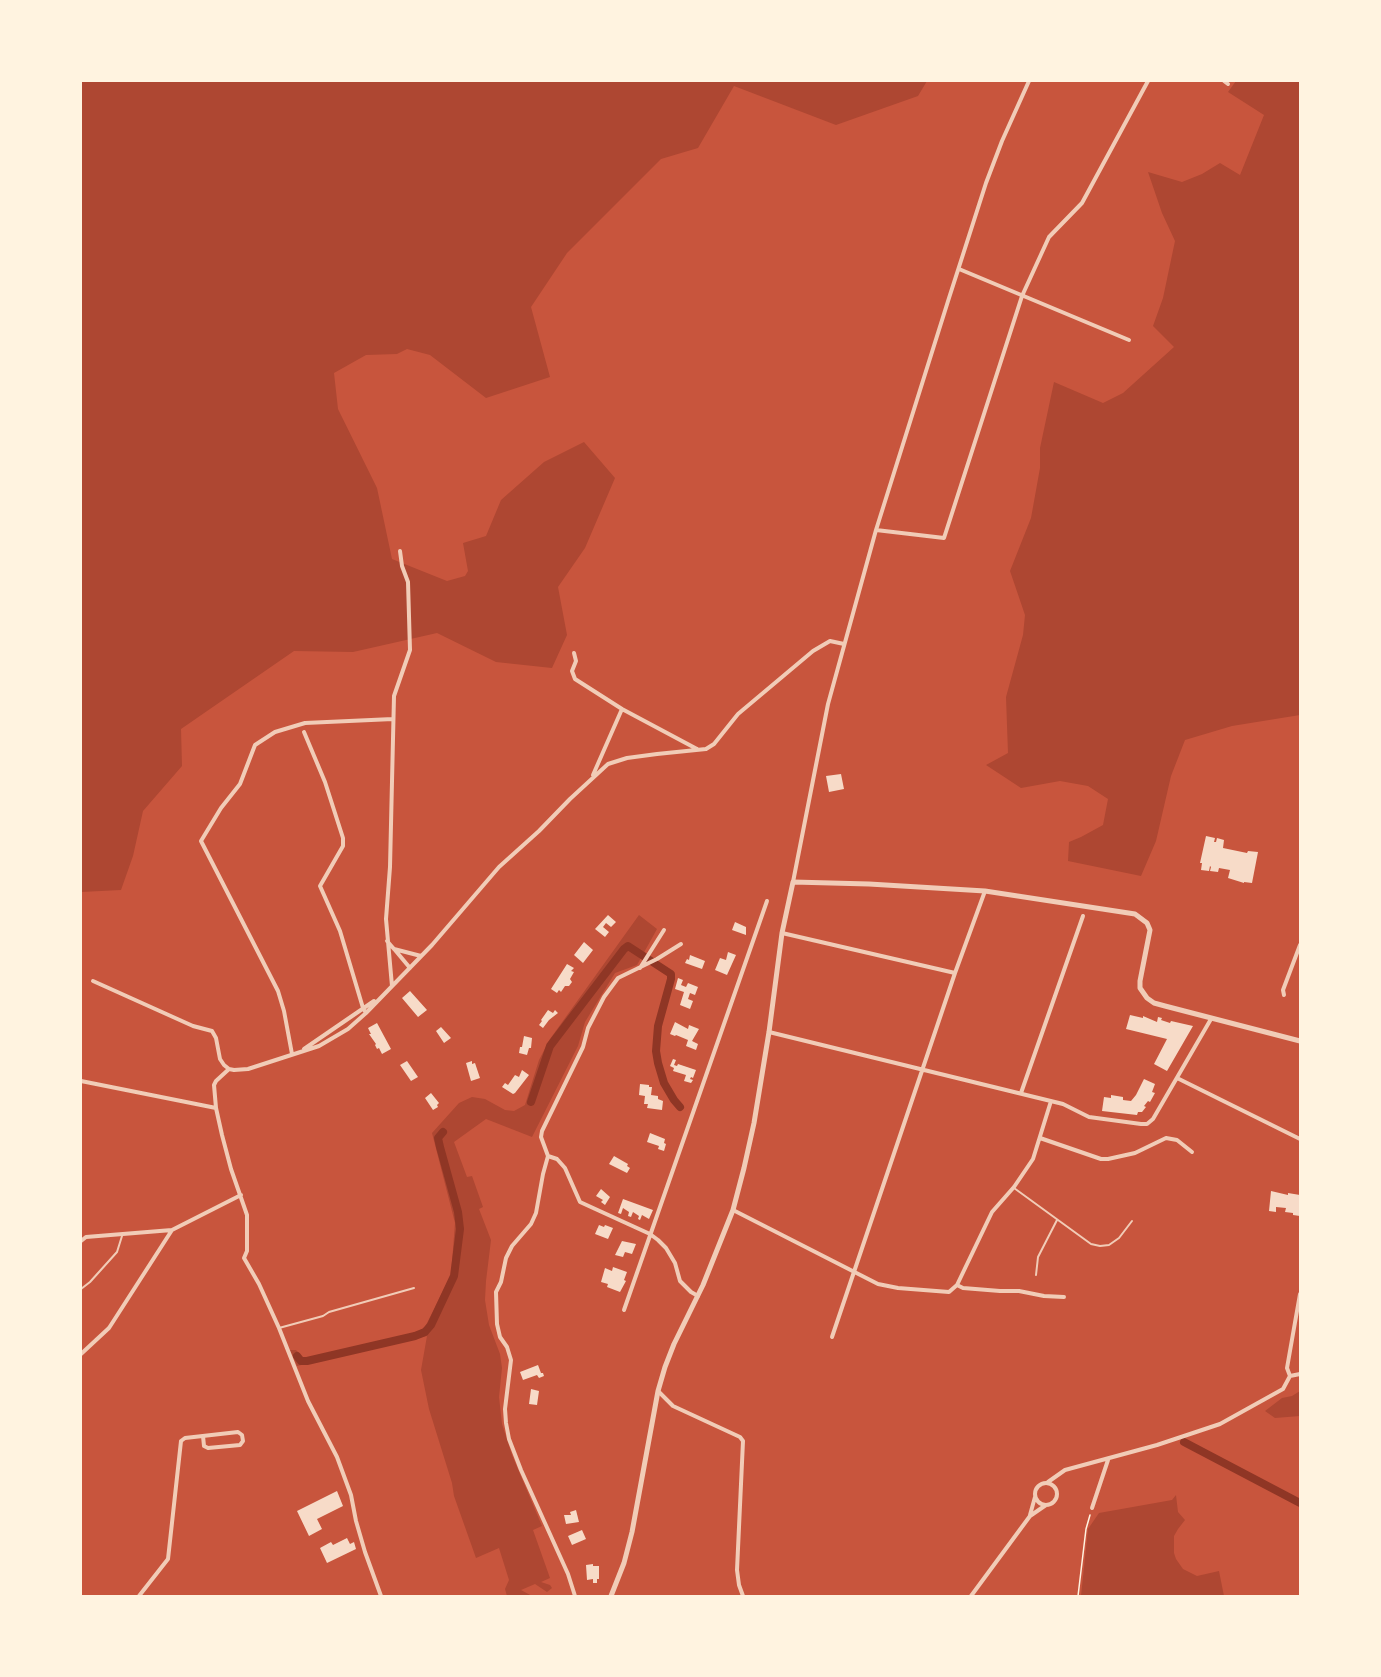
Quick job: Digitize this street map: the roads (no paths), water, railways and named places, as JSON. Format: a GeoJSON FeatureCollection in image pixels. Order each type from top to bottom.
{"type":"FeatureCollection","features":[{"type":"Feature","properties":{"kind":"street"},"geometry":{"type":"LineString","coordinates":[[611,1596],[624,1563],[632,1532],[658,1391],[674,1344],[698,1296],[733,1210],[744,1168],[769,1032],[782,933],[828,704],[844,644],[876,530],[986,183],[1029,81]]}},
{"type":"Feature","properties":{"kind":"street"},"geometry":{"type":"LineString","coordinates":[[876,530],[944,538],[1022,296],[1049,237],[1082,203],[1148,81]]}},
{"type":"Feature","properties":{"kind":"street"},"geometry":{"type":"LineString","coordinates":[[959,269],[1129,340]]}},
{"type":"Feature","properties":{"kind":"street"},"geometry":{"type":"LineString","coordinates":[[392,986],[386,920],[390,867],[394,696],[410,650],[408,582],[402,566],[400,551]]}},
{"type":"Feature","properties":{"kind":"street"},"geometry":{"type":"LineString","coordinates":[[301,1052],[364,1010],[392,986],[499,867],[608,764],[618,760],[657,754],[706,749],[714,744],[738,714],[813,651],[830,641],[844,644]]}},
{"type":"Feature","properties":{"kind":"street"},"geometry":{"type":"LineString","coordinates":[[574,653],[576,661],[572,671],[574,679],[622,709],[698,750]]}},
{"type":"Feature","properties":{"kind":"street"},"geometry":{"type":"LineString","coordinates":[[591,778],[622,709]]}},
{"type":"Feature","properties":{"kind":"street"},"geometry":{"type":"LineString","coordinates":[[292,1054],[278,991],[201,841],[221,808],[240,784],[255,746],[275,732],[305,723],[393,719]]}},
{"type":"Feature","properties":{"kind":"street"},"geometry":{"type":"LineString","coordinates":[[304,732],[325,782],[343,838],[343,846],[320,886],[340,930],[364,1010]]}},
{"type":"Feature","properties":{"kind":"street"},"geometry":{"type":"LineString","coordinates":[[793,882],[986,891],[1135,914],[1147,923],[1150,930],[1140,988],[1144,995],[1154,1003],[1300,1041]]}},
{"type":"Feature","properties":{"kind":"street"},"geometry":{"type":"LineString","coordinates":[[832,1336],[955,973],[986,891]]}},
{"type":"Feature","properties":{"kind":"street"},"geometry":{"type":"LineString","coordinates":[[624,1310],[767,901]]}},
{"type":"Feature","properties":{"kind":"street"},"geometry":{"type":"LineString","coordinates":[[1021,1093],[1083,916]]}},
{"type":"Feature","properties":{"kind":"street"},"geometry":{"type":"LineString","coordinates":[[639,968],[664,930]]}},
{"type":"Feature","properties":{"kind":"street"},"geometry":{"type":"LineString","coordinates":[[782,933],[955,973]]}},
{"type":"Feature","properties":{"kind":"street"},"geometry":{"type":"LineString","coordinates":[[387,941],[410,968]]}},
{"type":"Feature","properties":{"kind":"street"},"geometry":{"type":"LineString","coordinates":[[574,1596],[568,1574],[509,1439],[505,1409],[511,1360],[507,1347],[500,1338],[496,1292],[512,1246],[534,1219],[548,1156],[541,1137],[542,1131],[583,1047],[588,1028],[604,997],[618,978],[657,959],[681,944]]}},
{"type":"Feature","properties":{"kind":"street"},"geometry":{"type":"LineString","coordinates":[[1284,995],[1283,990],[1300,945]]}},
{"type":"Feature","properties":{"kind":"street"},"geometry":{"type":"LineString","coordinates":[[394,949],[421,956]]}},
{"type":"Feature","properties":{"kind":"street"},"geometry":{"type":"LineString","coordinates":[[93,981],[193,1026],[212,1031],[216,1038],[220,1059],[229,1069],[234,1070],[248,1069],[318,1046],[348,1029],[364,1010]]}},
{"type":"Feature","properties":{"kind":"street"},"geometry":{"type":"LineString","coordinates":[[769,1032],[1063,1104],[1089,1117],[1147,1124],[1153,1119],[1211,1019]]}},
{"type":"Feature","properties":{"kind":"street"},"geometry":{"type":"LineString","coordinates":[[229,1069],[214,1085],[216,1108],[231,1169],[247,1215],[247,1251],[244,1258],[259,1284],[297,1375],[336,1457],[351,1495],[365,1552],[381,1596]]}},
{"type":"Feature","properties":{"kind":"street"},"geometry":{"type":"LineString","coordinates":[[1177,1078],[1300,1139]]}},
{"type":"Feature","properties":{"kind":"street"},"geometry":{"type":"LineString","coordinates":[[81,1082],[216,1108]]}},
{"type":"Feature","properties":{"kind":"street"},"geometry":{"type":"LineString","coordinates":[[733,1210],[878,1284],[945,1292],[952,1290],[992,1212],[1014,1187],[1033,1159],[1051,1101]]}},
{"type":"Feature","properties":{"kind":"street"},"geometry":{"type":"LineString","coordinates":[[1040,1138],[1101,1159],[1135,1153],[1166,1138],[1177,1140],[1192,1152]]}},
{"type":"Feature","properties":{"kind":"street"},"geometry":{"type":"LineString","coordinates":[[548,1156],[557,1159],[565,1168],[580,1202],[650,1234],[666,1248],[675,1263],[681,1281],[698,1296]]}},
{"type":"Feature","properties":{"kind":"street"},"geometry":{"type":"LineString","coordinates":[[81,1241],[86,1237],[172,1230],[241,1194]]}},
{"type":"Feature","properties":{"kind":"street"},"geometry":{"type":"LineString","coordinates":[[81,1354],[109,1328],[172,1230]]}},
{"type":"Feature","properties":{"kind":"street"},"geometry":{"type":"LineString","coordinates":[[956,1286],[1064,1297]]}},
{"type":"Feature","properties":{"kind":"street"},"geometry":{"type":"LineString","coordinates":[[1030,1516],[1037,1486],[1048,1482],[1065,1470],[1220,1424],[1283,1389],[1290,1376],[1287,1368],[1300,1294]]}},
{"type":"Feature","properties":{"kind":"street"},"geometry":{"type":"LineString","coordinates":[[1290,1376],[1300,1374]]}},
{"type":"Feature","properties":{"kind":"street"},"geometry":{"type":"LineString","coordinates":[[658,1391],[673,1406],[740,1437],[743,1441],[737,1570],[743,1596]]}},
{"type":"Feature","properties":{"kind":"street"},"geometry":{"type":"LineString","coordinates":[[139,1596],[168,1559],[180,1443],[185,1438],[238,1432],[242,1435],[243,1441],[240,1445],[208,1448],[204,1446],[203,1436]]}},
{"type":"Feature","properties":{"kind":"street"},"geometry":{"type":"LineString","coordinates":[[1092,1508],[1108,1459]]}},
{"type":"Feature","properties":{"kind":"street"},"geometry":{"type":"LineString","coordinates":[[971,1596],[1030,1516],[1056,1500],[1057,1476]]}},
{"type":"Feature","properties":{"kind":"street"},"geometry":{"type":"LineString","coordinates":[[1048,1482],[1055,1486]]}},
{"type":"Feature","properties":{"kind":"street"},"geometry":{"type":"LineString","coordinates":[[1035,1497],[1039,1503],[1046,1505]]}},
{"type":"Feature","properties":{"kind":"lane"},"geometry":{"type":"LineString","coordinates":[[1014,1187],[1091,1244],[1109,1245],[1119,1238],[1132,1221]]}},
{"type":"Feature","properties":{"kind":"lane"},"geometry":{"type":"LineString","coordinates":[[1036,1275],[1038,1257],[1057,1220]]}},
{"type":"Feature","properties":{"kind":"lane"},"geometry":{"type":"LineString","coordinates":[[81,1289],[117,1252],[122,1235]]}},
{"type":"Feature","properties":{"kind":"lane"},"geometry":{"type":"LineString","coordinates":[[279,1328],[414,1288]]}},
{"type":"Feature","properties":{"kind":"waterway"},"geometry":{"type":"LineString","coordinates":[[531,1102],[550,1046],[628,946],[671,974],[658,1026],[656,1051],[664,1083],[680,1107]]}},
{"type":"Feature","properties":{"kind":"waterway"},"geometry":{"type":"LineString","coordinates":[[297,1356],[301,1361],[307,1361],[415,1336],[425,1332],[431,1325],[454,1276],[460,1229],[458,1212],[438,1138],[443,1132]]}},
{"type":"Feature","properties":{"kind":"waterway"},"geometry":{"type":"LineString","coordinates":[[1184,1442],[1300,1503]]}}]}
